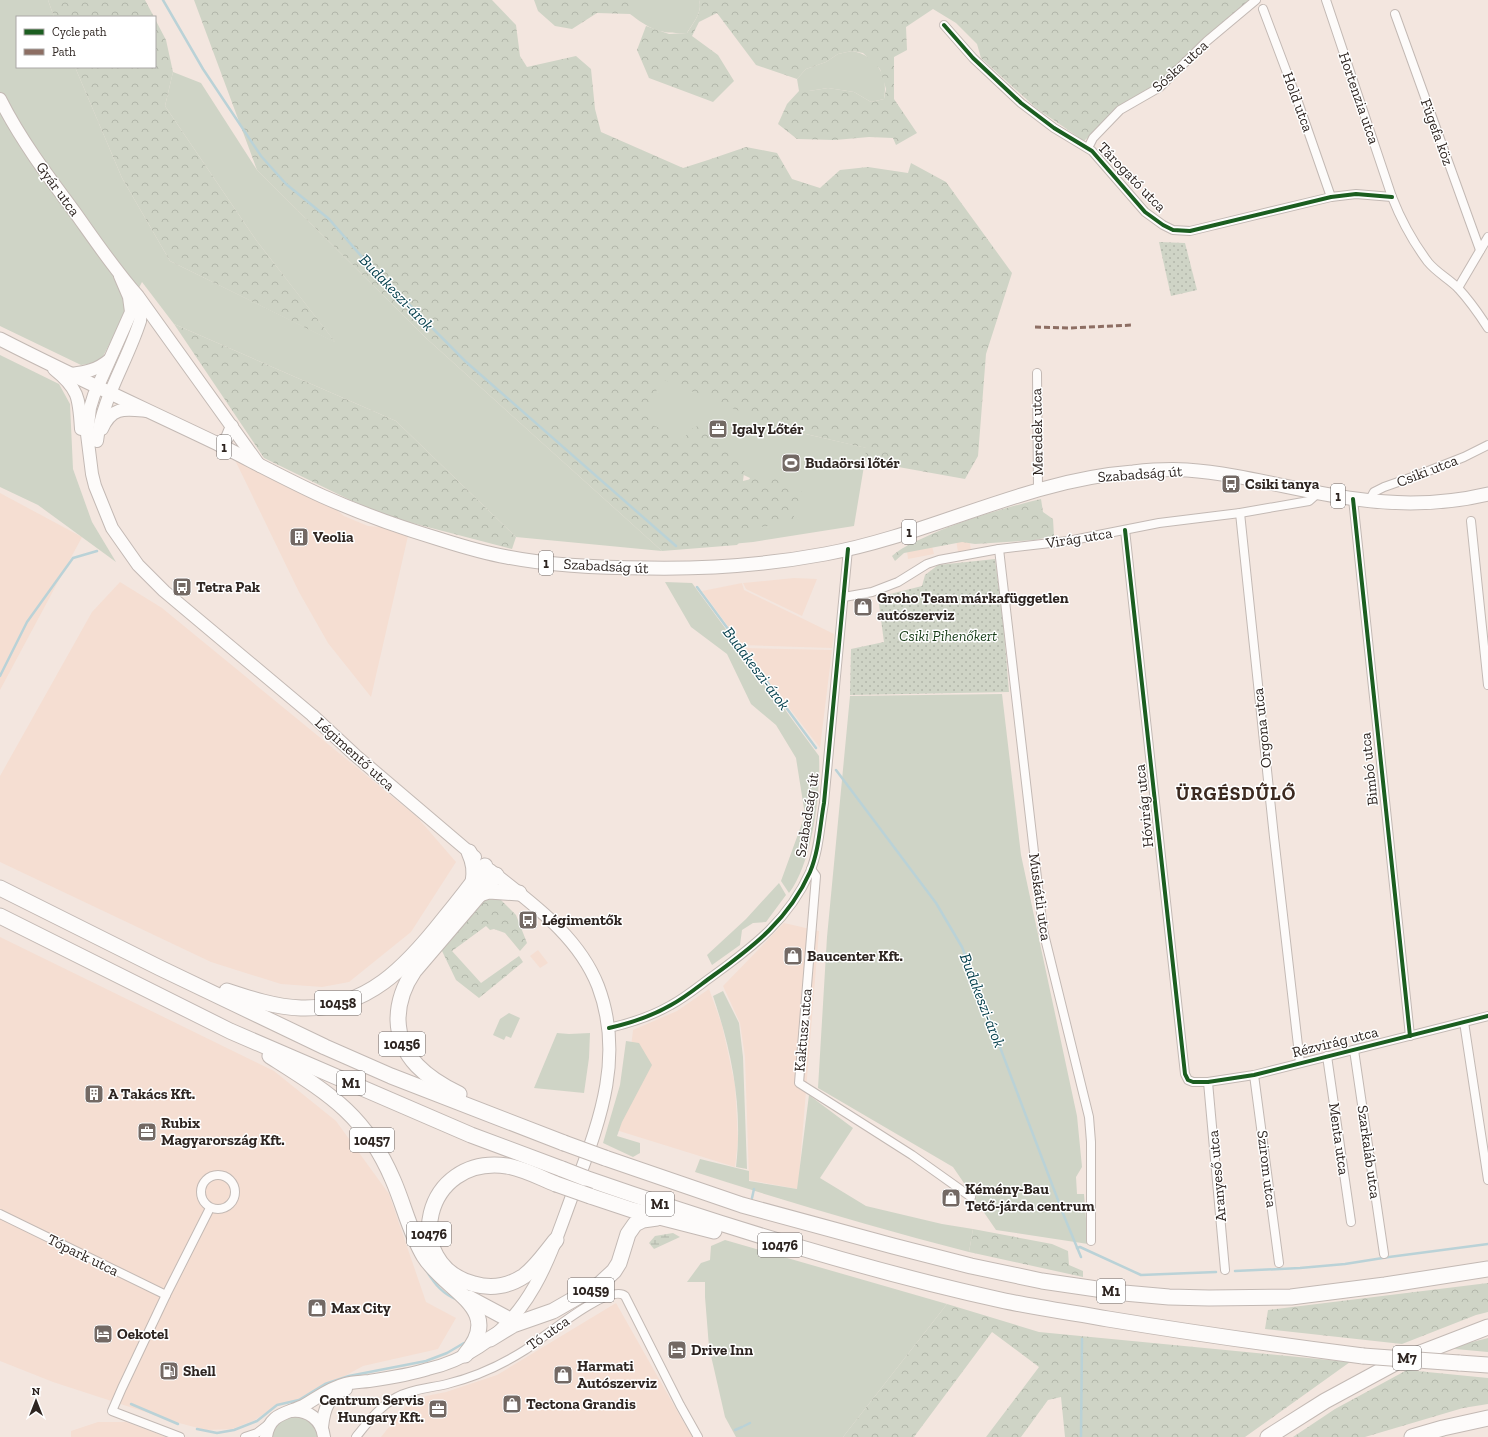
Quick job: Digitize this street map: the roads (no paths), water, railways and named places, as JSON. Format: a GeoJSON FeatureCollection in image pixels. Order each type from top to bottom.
{"type":"FeatureCollection","features":[{"type":"Feature","properties":{"kind":"highway"},"geometry":{"type":"LineString","coordinates":[[469,852],[474,866],[477,888],[489,891],[519,893]]}},
{"type":"Feature","properties":{"kind":"highway","name":"10456"},"geometry":{"type":"LineString","coordinates":[[491,871],[422,960],[404,988],[399,1007],[398,1026],[402,1042],[408,1055],[415,1064],[438,1083],[557,1140]]}},
{"type":"Feature","properties":{"kind":"highway","name":"M1"},"geometry":{"type":"LineString","coordinates":[[0,888],[160,968],[325,1047],[391,1076],[604,1158],[736,1203],[829,1230],[971,1266],[1042,1281],[1124,1293],[1169,1297],[1210,1298],[1291,1296],[1386,1285],[1488,1269]]}},
{"type":"Feature","properties":{"kind":"highway","name":"10458"},"geometry":{"type":"LineString","coordinates":[[160,968],[240,996],[274,1005],[301,1008],[334,1004],[380,985],[396,973],[477,888]]}},
{"type":"Feature","properties":{"kind":"highway","name":"M1"},"geometry":{"type":"LineString","coordinates":[[0,916],[230,1031],[471,1135],[732,1231],[947,1288],[1007,1301],[1191,1333],[1363,1356],[1488,1365]]}},
{"type":"Feature","properties":{"kind":"highway","name":"10457"},"geometry":{"type":"LineString","coordinates":[[230,1031],[318,1086],[358,1122],[375,1144],[384,1160],[424,1256],[443,1279],[461,1294],[476,1310],[479,1322],[479,1333],[476,1341],[465,1355]]}},
{"type":"Feature","properties":{"kind":"highway","name":"10476"},"geometry":{"type":"LineString","coordinates":[[556,1240],[538,1263],[523,1276],[505,1285],[478,1285],[462,1280],[444,1266],[439,1259],[432,1243],[429,1228],[431,1213],[440,1192],[453,1178],[472,1168],[488,1165],[508,1166],[632,1210],[732,1231]]}},
{"type":"Feature","properties":{"kind":"highway","name":"10459"},"geometry":{"type":"LineString","coordinates":[[490,1339],[513,1325],[552,1311],[600,1284],[614,1271],[619,1263],[628,1234],[634,1224],[648,1218],[665,1218]]}},
{"type":"Feature","properties":{"kind":"highway","name":"10457"},"geometry":{"type":"LineString","coordinates":[[461,1294],[510,1320]]}},
{"type":"Feature","properties":{"kind":"highway","name":"M7"},"geometry":{"type":"LineString","coordinates":[[1268,1437],[1325,1400],[1391,1365],[1488,1326]]}},
{"type":"Feature","properties":{"kind":"highway"},"geometry":{"type":"LineString","coordinates":[[1412,1437],[1443,1428],[1488,1418]]}},
{"type":"Feature","properties":{"kind":"main road","name":"Gyár utca"},"geometry":{"type":"LineString","coordinates":[[0,99],[20,135],[39,162],[120,276],[138,296],[260,466]]}},
{"type":"Feature","properties":{"kind":"main road","name":"Gyár utca"},"geometry":{"type":"LineString","coordinates":[[97,386],[131,312],[129,297],[120,276]]}},
{"type":"Feature","properties":{"kind":"main road"},"geometry":{"type":"LineString","coordinates":[[92,474],[98,425],[140,321],[141,309],[138,296]]}},
{"type":"Feature","properties":{"kind":"main road","name":"1"},"geometry":{"type":"LineString","coordinates":[[0,339],[46,363],[97,386],[147,412],[219,445],[260,466]]}},
{"type":"Feature","properties":{"kind":"main road"},"geometry":{"type":"LineString","coordinates":[[72,374],[88,372],[100,368],[109,360]]}},
{"type":"Feature","properties":{"kind":"main road"},"geometry":{"type":"LineString","coordinates":[[46,363],[66,378],[79,400],[81,428],[92,474]]}},
{"type":"Feature","properties":{"kind":"main road","name":"Légimentő utca"},"geometry":{"type":"LineString","coordinates":[[97,386],[90,408],[87,434],[92,474],[102,506],[112,528],[138,565],[164,591],[312,715],[355,755],[491,871],[538,908],[562,932],[588,966],[598,985],[603,1002],[609,1028],[609,1066],[606,1092],[597,1125],[556,1240],[540,1278],[523,1304],[510,1320],[490,1339],[465,1355],[427,1370],[368,1381]]}},
{"type":"Feature","properties":{"kind":"main road"},"geometry":{"type":"LineString","coordinates":[[96,441],[106,419],[116,412],[122,410],[147,412]]}},
{"type":"Feature","properties":{"kind":"main road"},"geometry":{"type":"LineString","coordinates":[[219,445],[227,438],[232,426]]}},
{"type":"Feature","properties":{"kind":"main road","name":"Szabadság út"},"geometry":{"type":"LineString","coordinates":[[260,466],[367,515],[456,544],[504,556],[546,563],[614,568],[712,568],[772,562],[848,549],[893,538],[1038,490],[1102,475],[1136,471],[1170,470],[1212,473],[1369,501],[1433,502],[1488,494]]}},
{"type":"Feature","properties":{"kind":"main road"},"geometry":{"type":"LineString","coordinates":[[266,1437],[271,1422],[279,1415],[304,1405],[332,1388],[346,1384],[368,1381]]}},
{"type":"Feature","properties":{"kind":"main road"},"geometry":{"type":"LineString","coordinates":[[324,1434],[325,1409],[331,1398],[338,1392],[368,1381]]}},
{"type":"Feature","properties":{"kind":"main road"},"geometry":{"type":"LineString","coordinates":[[290,1411],[301,1411],[311,1415],[315,1418],[324,1434]]}},
{"type":"Feature","properties":{"kind":"street","name":"Sóska utca"},"geometry":{"type":"LineString","coordinates":[[1088,148],[1093,138],[1120,110],[1160,87],[1207,42],[1256,0]]}},
{"type":"Feature","properties":{"kind":"street","name":"Hortenzia utca"},"geometry":{"type":"LineString","coordinates":[[1326,0],[1392,197],[1404,223],[1429,262],[1458,288],[1488,328]]}},
{"type":"Feature","properties":{"kind":"street","name":"Hold utca"},"geometry":{"type":"LineString","coordinates":[[1263,9],[1298,102],[1330,197]]}},
{"type":"Feature","properties":{"kind":"street","name":"Fügefa köz"},"geometry":{"type":"LineString","coordinates":[[1395,14],[1480,250]]}},
{"type":"Feature","properties":{"kind":"street","name":"Tárogató utca"},"geometry":{"type":"LineString","coordinates":[[944,25],[983,67],[1025,107],[1054,128],[1088,148],[1145,212],[1163,225],[1173,230],[1190,231],[1330,197],[1356,194],[1392,197]]}},
{"type":"Feature","properties":{"kind":"street"},"geometry":{"type":"LineString","coordinates":[[1458,288],[1488,238]]}},
{"type":"Feature","properties":{"kind":"street","name":"Meredek utca"},"geometry":{"type":"LineString","coordinates":[[1037,373],[1038,490]]}},
{"type":"Feature","properties":{"kind":"street","name":"Csiki utca"},"geometry":{"type":"LineString","coordinates":[[1369,501],[1374,492],[1384,487],[1418,476],[1464,457],[1488,445]]}},
{"type":"Feature","properties":{"kind":"street","name":"Virág utca"},"geometry":{"type":"LineString","coordinates":[[844,597],[872,592],[898,582],[927,564],[999,549],[1068,540],[1159,523],[1240,513],[1309,501],[1318,493]]}},
{"type":"Feature","properties":{"kind":"street","name":"Bimbó utca"},"geometry":{"type":"LineString","coordinates":[[1353,499],[1410,1036]]}},
{"type":"Feature","properties":{"kind":"street","name":"Orgona utca"},"geometry":{"type":"LineString","coordinates":[[1240,513],[1270,800],[1300,1063]]}},
{"type":"Feature","properties":{"kind":"street"},"geometry":{"type":"LineString","coordinates":[[1471,521],[1488,685]]}},
{"type":"Feature","properties":{"kind":"street","name":"Hóvirág utca"},"geometry":{"type":"LineString","coordinates":[[1125,530],[1185,1074],[1188,1080]]}},
{"type":"Feature","properties":{"kind":"street","name":"Szabadság út"},"geometry":{"type":"LineString","coordinates":[[609,1028],[642,1019],[673,1004],[750,949],[765,936],[792,904],[811,870],[818,844],[824,803],[848,549]]}},
{"type":"Feature","properties":{"kind":"street","name":"Muskátli utca"},"geometry":{"type":"LineString","coordinates":[[999,549],[1043,930],[1088,1117],[1091,1142],[1091,1241]]}},
{"type":"Feature","properties":{"kind":"street","name":"Kaktusz utca"},"geometry":{"type":"LineString","coordinates":[[811,870],[816,876],[799,1083],[912,1155],[970,1197]]}},
{"type":"Feature","properties":{"kind":"street","name":"Rézvirág utca"},"geometry":{"type":"LineString","coordinates":[[1188,1080],[1193,1082],[1208,1082],[1254,1075],[1488,1016]]}},
{"type":"Feature","properties":{"kind":"street"},"geometry":{"type":"LineString","coordinates":[[1464,1022],[1488,1180]]}},
{"type":"Feature","properties":{"kind":"street","name":"Szarkaláb utca"},"geometry":{"type":"LineString","coordinates":[[1354,1050],[1384,1254]]}},
{"type":"Feature","properties":{"kind":"street","name":"Menta utca"},"geometry":{"type":"LineString","coordinates":[[1327,1056],[1351,1222]]}},
{"type":"Feature","properties":{"kind":"street","name":"Szirom utca"},"geometry":{"type":"LineString","coordinates":[[1254,1075],[1279,1263]]}},
{"type":"Feature","properties":{"kind":"street","name":"Aranyeső utca"},"geometry":{"type":"LineString","coordinates":[[1208,1082],[1225,1270]]}},
{"type":"Feature","properties":{"kind":"street"},"geometry":{"type":"LineString","coordinates":[[218,1175],[226,1177],[232,1181],[236,1190],[234,1199],[228,1206],[219,1210],[210,1208],[204,1203],[202,1196],[202,1188],[205,1182],[211,1177],[218,1175]]}},
{"type":"Feature","properties":{"kind":"street"},"geometry":{"type":"LineString","coordinates":[[180,1437],[112,1411],[166,1295],[210,1208]]}},
{"type":"Feature","properties":{"kind":"street","name":"Tópark utca"},"geometry":{"type":"LineString","coordinates":[[0,1214],[166,1295]]}},
{"type":"Feature","properties":{"kind":"street","name":"Tó utca"},"geometry":{"type":"LineString","coordinates":[[356,1437],[374,1415],[398,1396],[449,1384],[491,1369],[525,1350],[592,1304],[608,1296],[618,1294],[623,1294],[625,1296],[680,1405],[698,1437]]}},
{"type":"Feature","properties":{"kind":"street"},"geometry":{"type":"LineString","coordinates":[[244,1437],[257,1433],[271,1422]]}},
{"type":"Feature","properties":{"kind":"waterway","name":"Budakeszi-árok"},"geometry":{"type":"LineString","coordinates":[[163,0],[203,69],[261,156],[286,184],[329,219],[362,257],[465,361],[676,546]]}},
{"type":"Feature","properties":{"kind":"waterway"},"geometry":{"type":"LineString","coordinates":[[0,676],[27,622],[73,558],[97,551]]}},
{"type":"Feature","properties":{"kind":"waterway","name":"Budakeszi-árok"},"geometry":{"type":"LineString","coordinates":[[697,587],[816,748]]}},
{"type":"Feature","properties":{"kind":"waterway","name":"Budakeszi-árok"},"geometry":{"type":"LineString","coordinates":[[836,770],[936,903],[962,947],[1081,1257]]}},
{"type":"Feature","properties":{"kind":"waterway"},"geometry":{"type":"LineString","coordinates":[[752,1198],[754,1189]]}},
{"type":"Feature","properties":{"kind":"waterway"},"geometry":{"type":"LineString","coordinates":[[1235,1271],[1345,1264],[1488,1244]]}},
{"type":"Feature","properties":{"kind":"waterway"},"geometry":{"type":"LineString","coordinates":[[1077,1248],[1080,1247],[1141,1275],[1216,1272]]}},
{"type":"Feature","properties":{"kind":"waterway"},"geometry":{"type":"LineString","coordinates":[[426,1270],[439,1288],[452,1298],[458,1300]]}},
{"type":"Feature","properties":{"kind":"waterway","name":"Budakeszi-árok"},"geometry":{"type":"LineString","coordinates":[[1081,1437],[1082,1339]]}},
{"type":"Feature","properties":{"kind":"waterway"},"geometry":{"type":"LineString","coordinates":[[197,1429],[217,1433],[234,1430],[257,1421],[277,1405],[299,1400],[325,1384],[349,1376],[426,1361],[447,1353],[464,1343]]}},
{"type":"Feature","properties":{"kind":"waterway"},"geometry":{"type":"LineString","coordinates":[[131,1404],[178,1424]]}},
{"type":"Feature","properties":{"kind":"waterway"},"geometry":{"type":"LineString","coordinates":[[744,1426],[750,1423]]}},
{"type":"Feature","properties":{"kind":"waterway"},"geometry":{"type":"LineString","coordinates":[[735,1430],[742,1427]]}},
{"type":"Feature","properties":{"kind":"place","name":"Igaly Lőtér"},"geometry":{"type":"Point","coordinates":[718,429]}},
{"type":"Feature","properties":{"kind":"place","name":"Budaörsi lőtér"},"geometry":{"type":"Point","coordinates":[791,463]}},
{"type":"Feature","properties":{"kind":"place","name":"Csiki tanya"},"geometry":{"type":"Point","coordinates":[1231,484]}},
{"type":"Feature","properties":{"kind":"place","name":"Veolia"},"geometry":{"type":"Point","coordinates":[299,537]}},
{"type":"Feature","properties":{"kind":"place","name":"Tetra Pak"},"geometry":{"type":"Point","coordinates":[182,587]}},
{"type":"Feature","properties":{"kind":"place","name":"Groho Team márkafüggetlen autószerviz"},"geometry":{"type":"Point","coordinates":[863,607]}},
{"type":"Feature","properties":{"kind":"place","name":"Légimentők"},"geometry":{"type":"Point","coordinates":[528,920]}},
{"type":"Feature","properties":{"kind":"place","name":"Baucenter Kft."},"geometry":{"type":"Point","coordinates":[793,956]}},
{"type":"Feature","properties":{"kind":"place","name":"A Takács Kft."},"geometry":{"type":"Point","coordinates":[94,1094]}},
{"type":"Feature","properties":{"kind":"place","name":"Rubix Magyarország Kft."},"geometry":{"type":"Point","coordinates":[147,1132]}},
{"type":"Feature","properties":{"kind":"place","name":"Kémény-Bau Tető-járda centrum"},"geometry":{"type":"Point","coordinates":[951,1198]}},
{"type":"Feature","properties":{"kind":"place","name":"Max City"},"geometry":{"type":"Point","coordinates":[317,1308]}},
{"type":"Feature","properties":{"kind":"place","name":"Oekotel"},"geometry":{"type":"Point","coordinates":[103,1334]}},
{"type":"Feature","properties":{"kind":"place","name":"Drive Inn"},"geometry":{"type":"Point","coordinates":[677,1350]}},
{"type":"Feature","properties":{"kind":"place","name":"Shell"},"geometry":{"type":"Point","coordinates":[169,1371]}},
{"type":"Feature","properties":{"kind":"place","name":"Harmati Autószerviz"},"geometry":{"type":"Point","coordinates":[563,1375]}},
{"type":"Feature","properties":{"kind":"place","name":"Tectona Grandis"},"geometry":{"type":"Point","coordinates":[512,1404]}},
{"type":"Feature","properties":{"kind":"place","name":"Centrum Servis Hungary Kft."},"geometry":{"type":"Point","coordinates":[438,1409]}},
{"type":"Feature","properties":{"kind":"district","name":"ÜRGÉSDŰLŐ"},"geometry":{"type":"Point","coordinates":[1236,793]}},
{"type":"Feature","properties":{"kind":"park label","name":"Csiki Pihenőkert"},"geometry":{"type":"Point","coordinates":[948,636]}}]}
